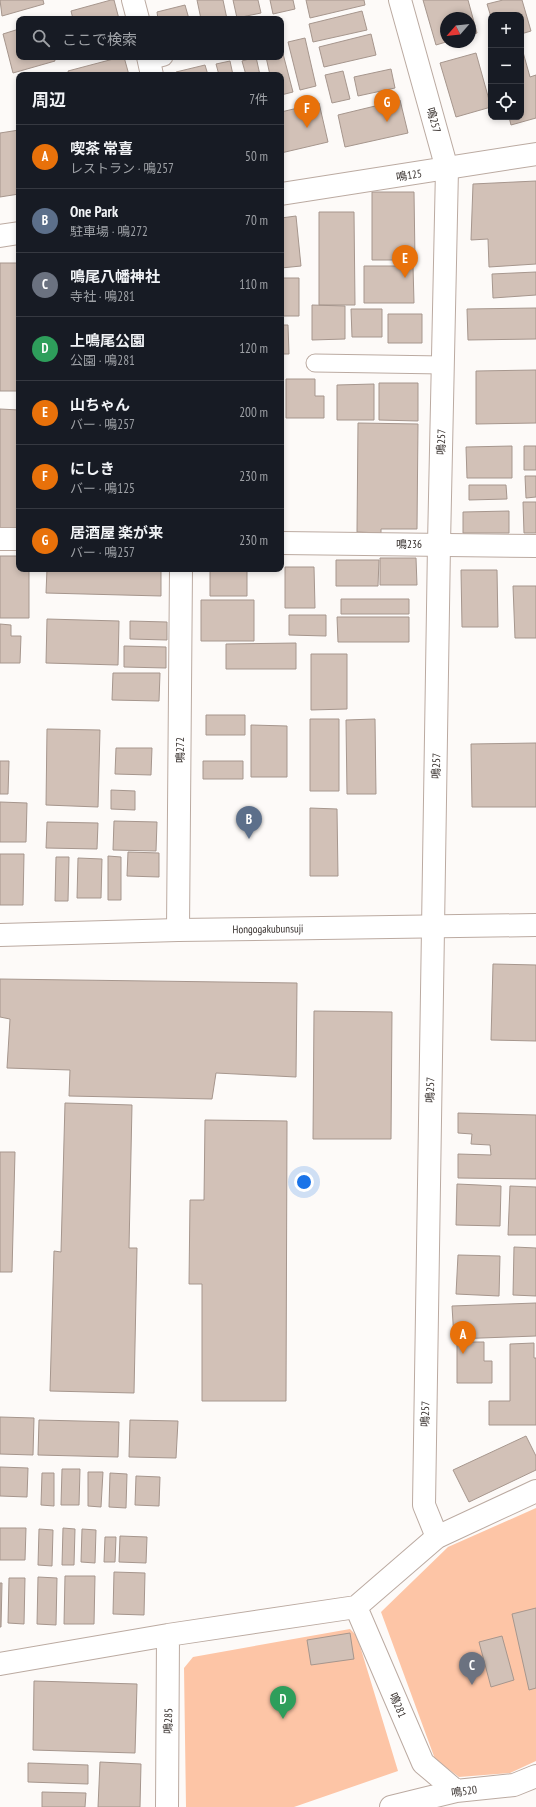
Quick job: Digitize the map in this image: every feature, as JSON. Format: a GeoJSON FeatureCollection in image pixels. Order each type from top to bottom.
{"type":"FeatureCollection","features":[{"type":"Feature","properties":{"kind":"street"},"geometry":{"type":"LineString","coordinates":[[133,0],[137,16]]}},
{"type":"Feature","properties":{"kind":"street","name":"鳴257"},"geometry":{"type":"LineString","coordinates":[[400,0],[447,169],[439,544],[424,1505],[437,1537]]}},
{"type":"Feature","properties":{"kind":"street","name":"鳴125"},"geometry":{"type":"LineString","coordinates":[[284,194],[536,154]]}},
{"type":"Feature","properties":{"kind":"street"},"geometry":{"type":"LineString","coordinates":[[0,236],[16,233]]}},
{"type":"Feature","properties":{"kind":"street"},"geometry":{"type":"LineString","coordinates":[[0,539],[16,539]]}},
{"type":"Feature","properties":{"kind":"street","name":"鳴236"},"geometry":{"type":"LineString","coordinates":[[284,543],[536,546]]}},
{"type":"Feature","properties":{"kind":"street","name":"鳴272"},"geometry":{"type":"LineString","coordinates":[[178,930],[181,572]]}},
{"type":"Feature","properties":{"kind":"street","name":"Hongogakubunsuji"},"geometry":{"type":"LineString","coordinates":[[0,935],[178,930],[536,925]]}},
{"type":"Feature","properties":{"kind":"street"},"geometry":{"type":"LineString","coordinates":[[0,1664],[168,1635],[356,1607],[437,1537],[536,1491]]}},
{"type":"Feature","properties":{"kind":"street","name":"鳴281"},"geometry":{"type":"LineString","coordinates":[[356,1607],[423,1762],[456,1791]]}},
{"type":"Feature","properties":{"kind":"street","name":"鳴285"},"geometry":{"type":"LineString","coordinates":[[167,1807],[168,1635]]}},
{"type":"Feature","properties":{"kind":"street","name":"鳴520"},"geometry":{"type":"LineString","coordinates":[[391,1807],[456,1791],[488,1798],[536,1776]]}},
{"type":"Feature","properties":{"kind":"lane"},"geometry":{"type":"LineString","coordinates":[[316,363],[443,365]]}},
{"type":"Feature","properties":{"kind":"shaded area"},"geometry":{"type":"Polygon","coordinates":[[[536,1508],[536,1761],[510,1773],[459,1777],[435,1759],[381,1612],[448,1547],[536,1508]]]}},
{"type":"Feature","properties":{"kind":"shaded area"},"geometry":{"type":"Polygon","coordinates":[[[350,1629],[357,1636],[398,1771],[294,1807],[186,1807],[184,1668],[193,1657],[350,1629]]]}},
{"type":"Feature","properties":{"kind":"building"},"geometry":{"type":"Polygon","coordinates":[[[0,0],[43,0],[44,4],[2,16],[0,0]]]}},
{"type":"Feature","properties":{"kind":"building"},"geometry":{"type":"Polygon","coordinates":[[[114,0],[118,16],[72,16],[71,11],[114,0]]]}},
{"type":"Feature","properties":{"kind":"building"},"geometry":{"type":"Polygon","coordinates":[[[197,0],[223,0],[226,16],[200,16],[197,0]]]}},
{"type":"Feature","properties":{"kind":"building"},"geometry":{"type":"Polygon","coordinates":[[[233,0],[258,0],[261,13],[247,16],[237,16],[233,0]]]}},
{"type":"Feature","properties":{"kind":"building"},"geometry":{"type":"Polygon","coordinates":[[[270,0],[293,0],[295,9],[273,14],[270,0]]]}},
{"type":"Feature","properties":{"kind":"building"},"geometry":{"type":"Polygon","coordinates":[[[306,0],[364,0],[365,5],[310,18],[306,0]]]}},
{"type":"Feature","properties":{"kind":"building"},"geometry":{"type":"Polygon","coordinates":[[[423,0],[468,0],[471,12],[440,12],[440,44],[436,45],[423,0]]]}},
{"type":"Feature","properties":{"kind":"building"},"geometry":{"type":"Polygon","coordinates":[[[503,0],[522,0],[531,31],[524,33],[524,12],[489,12],[487,4],[503,0]]]}},
{"type":"Feature","properties":{"kind":"building"},"geometry":{"type":"Polygon","coordinates":[[[185,5],[188,16],[158,16],[157,12],[185,5]]]}},
{"type":"Feature","properties":{"kind":"building"},"geometry":{"type":"Polygon","coordinates":[[[362,11],[367,30],[313,42],[309,24],[362,11]]]}},
{"type":"Feature","properties":{"kind":"building"},"geometry":{"type":"Polygon","coordinates":[[[16,30],[16,60],[55,61],[13,73],[3,34],[16,30]]]}},
{"type":"Feature","properties":{"kind":"building"},"geometry":{"type":"Polygon","coordinates":[[[371,34],[376,55],[324,67],[319,47],[371,34]]]}},
{"type":"Feature","properties":{"kind":"building"},"geometry":{"type":"Polygon","coordinates":[[[305,38],[316,86],[300,90],[288,42],[305,38]]]}},
{"type":"Feature","properties":{"kind":"building"},"geometry":{"type":"Polygon","coordinates":[[[476,53],[488,96],[488,108],[456,117],[440,63],[476,53]]]}},
{"type":"Feature","properties":{"kind":"building"},"geometry":{"type":"Polygon","coordinates":[[[524,56],[530,77],[536,75],[536,118],[511,125],[510,120],[524,120],[524,56]]]}},
{"type":"Feature","properties":{"kind":"building"},"geometry":{"type":"Polygon","coordinates":[[[284,58],[293,92],[284,94],[284,72],[269,72],[267,60],[284,60],[284,58]]]}},
{"type":"Feature","properties":{"kind":"building"},"geometry":{"type":"Polygon","coordinates":[[[110,60],[125,60],[128,72],[68,72],[110,60]]]}},
{"type":"Feature","properties":{"kind":"building"},"geometry":{"type":"Polygon","coordinates":[[[257,60],[259,72],[245,72],[242,61],[257,60]]]}},
{"type":"Feature","properties":{"kind":"building"},"geometry":{"type":"Polygon","coordinates":[[[230,61],[232,72],[218,72],[216,64],[230,61]]]}},
{"type":"Feature","properties":{"kind":"building"},"geometry":{"type":"Polygon","coordinates":[[[205,65],[207,72],[176,72],[205,65]]]}},
{"type":"Feature","properties":{"kind":"building"},"geometry":{"type":"Polygon","coordinates":[[[391,69],[395,88],[358,96],[354,77],[391,69]]]}},
{"type":"Feature","properties":{"kind":"building"},"geometry":{"type":"Polygon","coordinates":[[[343,71],[350,99],[332,103],[325,75],[343,71]]]}},
{"type":"Feature","properties":{"kind":"building"},"geometry":{"type":"Polygon","coordinates":[[[400,100],[408,133],[345,147],[338,115],[400,100]]]}},
{"type":"Feature","properties":{"kind":"building"},"geometry":{"type":"Polygon","coordinates":[[[319,103],[328,142],[284,152],[284,111],[319,103]]]}},
{"type":"Feature","properties":{"kind":"building"},"geometry":{"type":"Polygon","coordinates":[[[16,130],[16,194],[0,197],[0,133],[16,130]]]}},
{"type":"Feature","properties":{"kind":"building"},"geometry":{"type":"Polygon","coordinates":[[[536,181],[536,264],[489,267],[488,239],[471,240],[473,184],[536,181]]]}},
{"type":"Feature","properties":{"kind":"building"},"geometry":{"type":"Polygon","coordinates":[[[372,192],[414,192],[415,260],[372,260],[372,192]]]}},
{"type":"Feature","properties":{"kind":"building"},"geometry":{"type":"Polygon","coordinates":[[[319,212],[354,212],[355,305],[319,305],[319,212]]]}},
{"type":"Feature","properties":{"kind":"building"},"geometry":{"type":"Polygon","coordinates":[[[296,216],[301,266],[284,268],[284,218],[296,216]]]}},
{"type":"Feature","properties":{"kind":"building"},"geometry":{"type":"Polygon","coordinates":[[[0,263],[16,263],[16,391],[0,391],[0,263]]]}},
{"type":"Feature","properties":{"kind":"building"},"geometry":{"type":"Polygon","coordinates":[[[364,266],[413,266],[414,303],[364,303],[364,266]]]}},
{"type":"Feature","properties":{"kind":"building"},"geometry":{"type":"Polygon","coordinates":[[[536,272],[536,295],[493,298],[492,274],[536,272]]]}},
{"type":"Feature","properties":{"kind":"building"},"geometry":{"type":"Polygon","coordinates":[[[284,278],[299,278],[299,316],[284,316],[284,278]]]}},
{"type":"Feature","properties":{"kind":"building"},"geometry":{"type":"Polygon","coordinates":[[[312,305],[345,306],[345,339],[312,340],[312,305]]]}},
{"type":"Feature","properties":{"kind":"building"},"geometry":{"type":"Polygon","coordinates":[[[536,308],[536,339],[468,340],[467,309],[536,308]]]}},
{"type":"Feature","properties":{"kind":"building"},"geometry":{"type":"Polygon","coordinates":[[[351,309],[382,309],[382,337],[352,337],[351,309]]]}},
{"type":"Feature","properties":{"kind":"building"},"geometry":{"type":"Polygon","coordinates":[[[388,314],[422,314],[422,343],[388,343],[388,314]]]}},
{"type":"Feature","properties":{"kind":"building"},"geometry":{"type":"Polygon","coordinates":[[[284,325],[288,325],[289,354],[284,354],[284,325]]]}},
{"type":"Feature","properties":{"kind":"building"},"geometry":{"type":"Polygon","coordinates":[[[536,370],[536,423],[476,424],[476,371],[536,370]]]}},
{"type":"Feature","properties":{"kind":"building"},"geometry":{"type":"Polygon","coordinates":[[[286,379],[315,379],[315,396],[324,396],[324,418],[286,418],[286,379]]]}},
{"type":"Feature","properties":{"kind":"building"},"geometry":{"type":"Polygon","coordinates":[[[379,383],[418,383],[418,421],[379,420],[379,383]]]}},
{"type":"Feature","properties":{"kind":"building"},"geometry":{"type":"Polygon","coordinates":[[[374,384],[374,420],[337,420],[337,385],[374,384]]]}},
{"type":"Feature","properties":{"kind":"building"},"geometry":{"type":"Polygon","coordinates":[[[0,409],[16,410],[16,528],[0,528],[0,409]]]}},
{"type":"Feature","properties":{"kind":"building"},"geometry":{"type":"Polygon","coordinates":[[[358,423],[418,424],[417,529],[381,529],[381,533],[357,532],[358,423]]]}},
{"type":"Feature","properties":{"kind":"building"},"geometry":{"type":"Polygon","coordinates":[[[512,446],[512,478],[467,478],[466,447],[512,446]]]}},
{"type":"Feature","properties":{"kind":"building"},"geometry":{"type":"Polygon","coordinates":[[[524,446],[536,446],[536,470],[524,470],[524,446]]]}},
{"type":"Feature","properties":{"kind":"building"},"geometry":{"type":"Polygon","coordinates":[[[525,476],[536,476],[536,497],[526,498],[525,476]]]}},
{"type":"Feature","properties":{"kind":"building"},"geometry":{"type":"Polygon","coordinates":[[[469,485],[506,485],[507,499],[469,500],[469,485]]]}},
{"type":"Feature","properties":{"kind":"building"},"geometry":{"type":"Polygon","coordinates":[[[523,502],[536,502],[536,533],[524,533],[523,502]]]}},
{"type":"Feature","properties":{"kind":"building"},"geometry":{"type":"Polygon","coordinates":[[[509,511],[509,533],[463,533],[463,512],[509,511]]]}},
{"type":"Feature","properties":{"kind":"building"},"geometry":{"type":"Polygon","coordinates":[[[0,556],[16,556],[16,572],[29,572],[29,618],[0,618],[0,556]]]}},
{"type":"Feature","properties":{"kind":"building"},"geometry":{"type":"Polygon","coordinates":[[[380,558],[416,558],[417,585],[380,585],[380,558]]]}},
{"type":"Feature","properties":{"kind":"building"},"geometry":{"type":"Polygon","coordinates":[[[336,560],[379,560],[378,586],[336,586],[336,560]]]}},
{"type":"Feature","properties":{"kind":"building"},"geometry":{"type":"Polygon","coordinates":[[[285,567],[314,567],[315,608],[285,608],[285,567]]]}},
{"type":"Feature","properties":{"kind":"building"},"geometry":{"type":"Polygon","coordinates":[[[461,570],[497,570],[498,627],[462,627],[461,570]]]}},
{"type":"Feature","properties":{"kind":"building"},"geometry":{"type":"Polygon","coordinates":[[[47,572],[161,572],[161,596],[46,593],[47,572]]]}},
{"type":"Feature","properties":{"kind":"building"},"geometry":{"type":"Polygon","coordinates":[[[210,572],[247,572],[247,596],[210,596],[210,572]]]}},
{"type":"Feature","properties":{"kind":"building"},"geometry":{"type":"Polygon","coordinates":[[[513,586],[536,586],[536,638],[515,638],[513,586]]]}},
{"type":"Feature","properties":{"kind":"building"},"geometry":{"type":"Polygon","coordinates":[[[341,599],[409,599],[409,614],[341,614],[341,599]]]}},
{"type":"Feature","properties":{"kind":"building"},"geometry":{"type":"Polygon","coordinates":[[[201,600],[254,600],[254,641],[201,641],[201,600]]]}},
{"type":"Feature","properties":{"kind":"building"},"geometry":{"type":"Polygon","coordinates":[[[289,615],[326,615],[326,636],[289,635],[289,615]]]}},
{"type":"Feature","properties":{"kind":"building"},"geometry":{"type":"Polygon","coordinates":[[[337,617],[409,617],[409,642],[338,642],[337,617]]]}},
{"type":"Feature","properties":{"kind":"building"},"geometry":{"type":"Polygon","coordinates":[[[47,619],[119,621],[118,665],[46,663],[47,619]]]}},
{"type":"Feature","properties":{"kind":"building"},"geometry":{"type":"Polygon","coordinates":[[[130,621],[167,622],[167,640],[130,639],[130,621]]]}},
{"type":"Feature","properties":{"kind":"building"},"geometry":{"type":"Polygon","coordinates":[[[0,624],[11,625],[11,636],[21,636],[20,663],[0,663],[0,624]]]}},
{"type":"Feature","properties":{"kind":"building"},"geometry":{"type":"Polygon","coordinates":[[[296,643],[296,669],[226,669],[226,644],[296,643]]]}},
{"type":"Feature","properties":{"kind":"building"},"geometry":{"type":"Polygon","coordinates":[[[124,646],[166,647],[166,668],[124,667],[124,646]]]}},
{"type":"Feature","properties":{"kind":"building"},"geometry":{"type":"Polygon","coordinates":[[[311,654],[347,654],[347,709],[311,710],[311,654]]]}},
{"type":"Feature","properties":{"kind":"building"},"geometry":{"type":"Polygon","coordinates":[[[113,673],[160,673],[159,701],[112,700],[113,673]]]}},
{"type":"Feature","properties":{"kind":"building"},"geometry":{"type":"Polygon","coordinates":[[[206,715],[245,715],[245,735],[206,735],[206,715]]]}},
{"type":"Feature","properties":{"kind":"building"},"geometry":{"type":"Polygon","coordinates":[[[310,719],[339,719],[339,791],[310,791],[310,719]]]}},
{"type":"Feature","properties":{"kind":"building"},"geometry":{"type":"Polygon","coordinates":[[[375,719],[376,794],[347,794],[346,720],[375,719]]]}},
{"type":"Feature","properties":{"kind":"building"},"geometry":{"type":"Polygon","coordinates":[[[251,725],[287,726],[287,777],[251,777],[251,725]]]}},
{"type":"Feature","properties":{"kind":"building"},"geometry":{"type":"Polygon","coordinates":[[[47,729],[100,730],[98,807],[46,805],[47,729]]]}},
{"type":"Feature","properties":{"kind":"building"},"geometry":{"type":"Polygon","coordinates":[[[536,743],[536,807],[472,807],[471,744],[536,743]]]}},
{"type":"Feature","properties":{"kind":"building"},"geometry":{"type":"Polygon","coordinates":[[[116,748],[152,748],[151,775],[115,774],[116,748]]]}},
{"type":"Feature","properties":{"kind":"building"},"geometry":{"type":"Polygon","coordinates":[[[0,761],[9,761],[8,794],[0,794],[0,761]]]}},
{"type":"Feature","properties":{"kind":"building"},"geometry":{"type":"Polygon","coordinates":[[[203,761],[243,761],[243,779],[203,779],[203,761]]]}},
{"type":"Feature","properties":{"kind":"building"},"geometry":{"type":"Polygon","coordinates":[[[111,790],[135,791],[135,810],[111,809],[111,790]]]}},
{"type":"Feature","properties":{"kind":"building"},"geometry":{"type":"Polygon","coordinates":[[[0,802],[27,803],[26,842],[0,842],[0,802]]]}},
{"type":"Feature","properties":{"kind":"building"},"geometry":{"type":"Polygon","coordinates":[[[310,808],[337,809],[338,876],[310,876],[310,808]]]}},
{"type":"Feature","properties":{"kind":"building"},"geometry":{"type":"Polygon","coordinates":[[[114,821],[157,822],[156,851],[113,850],[114,821]]]}},
{"type":"Feature","properties":{"kind":"building"},"geometry":{"type":"Polygon","coordinates":[[[47,822],[98,823],[97,849],[46,848],[47,822]]]}},
{"type":"Feature","properties":{"kind":"building"},"geometry":{"type":"Polygon","coordinates":[[[128,852],[159,853],[159,877],[127,876],[128,852]]]}},
{"type":"Feature","properties":{"kind":"building"},"geometry":{"type":"Polygon","coordinates":[[[0,854],[24,854],[23,905],[0,905],[0,854]]]}},
{"type":"Feature","properties":{"kind":"building"},"geometry":{"type":"Polygon","coordinates":[[[108,856],[121,857],[121,900],[108,900],[108,856]]]}},
{"type":"Feature","properties":{"kind":"building"},"geometry":{"type":"Polygon","coordinates":[[[56,857],[69,857],[68,901],[55,901],[56,857]]]}},
{"type":"Feature","properties":{"kind":"building"},"geometry":{"type":"Polygon","coordinates":[[[78,858],[102,859],[101,898],[77,898],[78,858]]]}},
{"type":"Feature","properties":{"kind":"building"},"geometry":{"type":"Polygon","coordinates":[[[493,964],[536,965],[536,1041],[491,1040],[493,964]]]}},
{"type":"Feature","properties":{"kind":"building"},"geometry":{"type":"Polygon","coordinates":[[[0,979],[297,983],[296,1077],[216,1073],[212,1099],[69,1096],[70,1070],[7,1068],[10,1019],[0,1017],[0,979]]]}},
{"type":"Feature","properties":{"kind":"building"},"geometry":{"type":"Polygon","coordinates":[[[314,1011],[392,1012],[391,1139],[313,1139],[314,1011]]]}},
{"type":"Feature","properties":{"kind":"building"},"geometry":{"type":"Polygon","coordinates":[[[65,1103],[132,1105],[129,1248],[137,1248],[134,1393],[50,1391],[54,1251],[61,1252],[65,1103]]]}},
{"type":"Feature","properties":{"kind":"building"},"geometry":{"type":"Polygon","coordinates":[[[458,1113],[536,1115],[536,1179],[458,1178],[458,1154],[491,1155],[490,1145],[471,1144],[472,1134],[458,1133],[458,1113]]]}},
{"type":"Feature","properties":{"kind":"building"},"geometry":{"type":"Polygon","coordinates":[[[205,1120],[287,1121],[286,1401],[202,1401],[202,1284],[189,1284],[190,1200],[204,1200],[205,1120]]]}},
{"type":"Feature","properties":{"kind":"building"},"geometry":{"type":"Polygon","coordinates":[[[0,1152],[15,1152],[12,1272],[0,1272],[0,1152]]]}},
{"type":"Feature","properties":{"kind":"building"},"geometry":{"type":"Polygon","coordinates":[[[457,1184],[501,1186],[500,1226],[456,1225],[457,1184]]]}},
{"type":"Feature","properties":{"kind":"building"},"geometry":{"type":"Polygon","coordinates":[[[510,1186],[536,1187],[536,1235],[508,1235],[510,1186]]]}},
{"type":"Feature","properties":{"kind":"building"},"geometry":{"type":"Polygon","coordinates":[[[514,1247],[536,1248],[536,1296],[513,1295],[514,1247]]]}},
{"type":"Feature","properties":{"kind":"building"},"geometry":{"type":"Polygon","coordinates":[[[458,1255],[500,1256],[499,1296],[456,1294],[458,1255]]]}},
{"type":"Feature","properties":{"kind":"building"},"geometry":{"type":"Polygon","coordinates":[[[536,1303],[536,1336],[454,1339],[452,1306],[536,1303]]]}},
{"type":"Feature","properties":{"kind":"building"},"geometry":{"type":"Polygon","coordinates":[[[457,1342],[484,1342],[484,1361],[492,1361],[492,1383],[457,1383],[457,1342]]]}},
{"type":"Feature","properties":{"kind":"building"},"geometry":{"type":"Polygon","coordinates":[[[534,1343],[534,1358],[536,1358],[536,1425],[489,1425],[489,1401],[510,1401],[510,1344],[534,1343]]]}},
{"type":"Feature","properties":{"kind":"building"},"geometry":{"type":"Polygon","coordinates":[[[0,1417],[34,1418],[33,1455],[0,1454],[0,1417]]]}},
{"type":"Feature","properties":{"kind":"building"},"geometry":{"type":"Polygon","coordinates":[[[39,1420],[119,1422],[118,1457],[38,1455],[39,1420]]]}},
{"type":"Feature","properties":{"kind":"building"},"geometry":{"type":"Polygon","coordinates":[[[130,1420],[178,1421],[176,1458],[129,1457],[130,1420]]]}},
{"type":"Feature","properties":{"kind":"building"},"geometry":{"type":"Polygon","coordinates":[[[526,1436],[536,1456],[536,1470],[469,1502],[453,1470],[526,1436]]]}},
{"type":"Feature","properties":{"kind":"building"},"geometry":{"type":"Polygon","coordinates":[[[0,1467],[28,1468],[27,1497],[0,1496],[0,1467]]]}},
{"type":"Feature","properties":{"kind":"building"},"geometry":{"type":"Polygon","coordinates":[[[62,1469],[80,1469],[79,1505],[61,1505],[62,1469]]]}},
{"type":"Feature","properties":{"kind":"building"},"geometry":{"type":"Polygon","coordinates":[[[88,1472],[103,1472],[101,1507],[88,1506],[88,1472]]]}},
{"type":"Feature","properties":{"kind":"building"},"geometry":{"type":"Polygon","coordinates":[[[42,1473],[54,1473],[54,1506],[41,1505],[42,1473]]]}},
{"type":"Feature","properties":{"kind":"building"},"geometry":{"type":"Polygon","coordinates":[[[110,1473],[127,1474],[126,1508],[109,1507],[110,1473]]]}},
{"type":"Feature","properties":{"kind":"building"},"geometry":{"type":"Polygon","coordinates":[[[136,1476],[160,1477],[159,1506],[135,1505],[136,1476]]]}},
{"type":"Feature","properties":{"kind":"building"},"geometry":{"type":"Polygon","coordinates":[[[0,1528],[26,1528],[25,1560],[0,1560],[0,1528]]]}},
{"type":"Feature","properties":{"kind":"building"},"geometry":{"type":"Polygon","coordinates":[[[63,1528],[75,1529],[74,1565],[62,1565],[63,1528]]]}},
{"type":"Feature","properties":{"kind":"building"},"geometry":{"type":"Polygon","coordinates":[[[39,1529],[53,1530],[52,1566],[38,1565],[39,1529]]]}},
{"type":"Feature","properties":{"kind":"building"},"geometry":{"type":"Polygon","coordinates":[[[82,1529],[96,1530],[95,1563],[81,1562],[82,1529]]]}},
{"type":"Feature","properties":{"kind":"building"},"geometry":{"type":"Polygon","coordinates":[[[120,1536],[147,1537],[146,1563],[119,1562],[120,1536]]]}},
{"type":"Feature","properties":{"kind":"building"},"geometry":{"type":"Polygon","coordinates":[[[105,1537],[116,1537],[115,1562],[104,1562],[105,1537]]]}},
{"type":"Feature","properties":{"kind":"building"},"geometry":{"type":"Polygon","coordinates":[[[114,1572],[145,1573],[144,1615],[113,1614],[114,1572]]]}},
{"type":"Feature","properties":{"kind":"building"},"geometry":{"type":"Polygon","coordinates":[[[65,1576],[95,1576],[94,1624],[64,1624],[65,1576]]]}},
{"type":"Feature","properties":{"kind":"building"},"geometry":{"type":"Polygon","coordinates":[[[38,1577],[57,1578],[56,1625],[37,1624],[38,1577]]]}},
{"type":"Feature","properties":{"kind":"building"},"geometry":{"type":"Polygon","coordinates":[[[9,1578],[25,1578],[24,1624],[8,1623],[9,1578]]]}},
{"type":"Feature","properties":{"kind":"building"},"geometry":{"type":"Polygon","coordinates":[[[0,1583],[2,1583],[1,1627],[0,1627],[0,1583]]]}},
{"type":"Feature","properties":{"kind":"building"},"geometry":{"type":"Polygon","coordinates":[[[536,1608],[536,1688],[529,1690],[512,1614],[536,1608]]]}},
{"type":"Feature","properties":{"kind":"building"},"geometry":{"type":"Polygon","coordinates":[[[350,1633],[354,1659],[311,1665],[307,1640],[350,1633]]]}},
{"type":"Feature","properties":{"kind":"building"},"geometry":{"type":"Polygon","coordinates":[[[502,1636],[514,1680],[491,1687],[479,1642],[502,1636]]]}},
{"type":"Feature","properties":{"kind":"building"},"geometry":{"type":"Polygon","coordinates":[[[34,1681],[137,1684],[135,1753],[33,1750],[34,1681]]]}},
{"type":"Feature","properties":{"kind":"building"},"geometry":{"type":"Polygon","coordinates":[[[100,1762],[141,1764],[140,1807],[98,1807],[100,1762]]]}},
{"type":"Feature","properties":{"kind":"building"},"geometry":{"type":"Polygon","coordinates":[[[28,1763],[88,1765],[88,1784],[28,1782],[28,1763]]]}},
{"type":"Feature","properties":{"kind":"building"},"geometry":{"type":"Polygon","coordinates":[[[42,1792],[86,1793],[85,1807],[42,1807],[42,1792]]]}},
{"type":"Feature","properties":{"kind":"place","name":"居酒屋 楽が来"},"geometry":{"type":"Point","coordinates":[387,122]}},
{"type":"Feature","properties":{"kind":"place","name":"にしき"},"geometry":{"type":"Point","coordinates":[307,128]}},
{"type":"Feature","properties":{"kind":"place","name":"山ちゃん"},"geometry":{"type":"Point","coordinates":[405,278]}},
{"type":"Feature","properties":{"kind":"place","name":"One Park"},"geometry":{"type":"Point","coordinates":[249,839]}},
{"type":"Feature","properties":{"kind":"place","name":"喫茶 常喜"},"geometry":{"type":"Point","coordinates":[463,1354]}},
{"type":"Feature","properties":{"kind":"place","name":"鳴尾八幡神社"},"geometry":{"type":"Point","coordinates":[472,1685]}},
{"type":"Feature","properties":{"kind":"place","name":"上鳴尾公園"},"geometry":{"type":"Point","coordinates":[283,1719]}}]}
